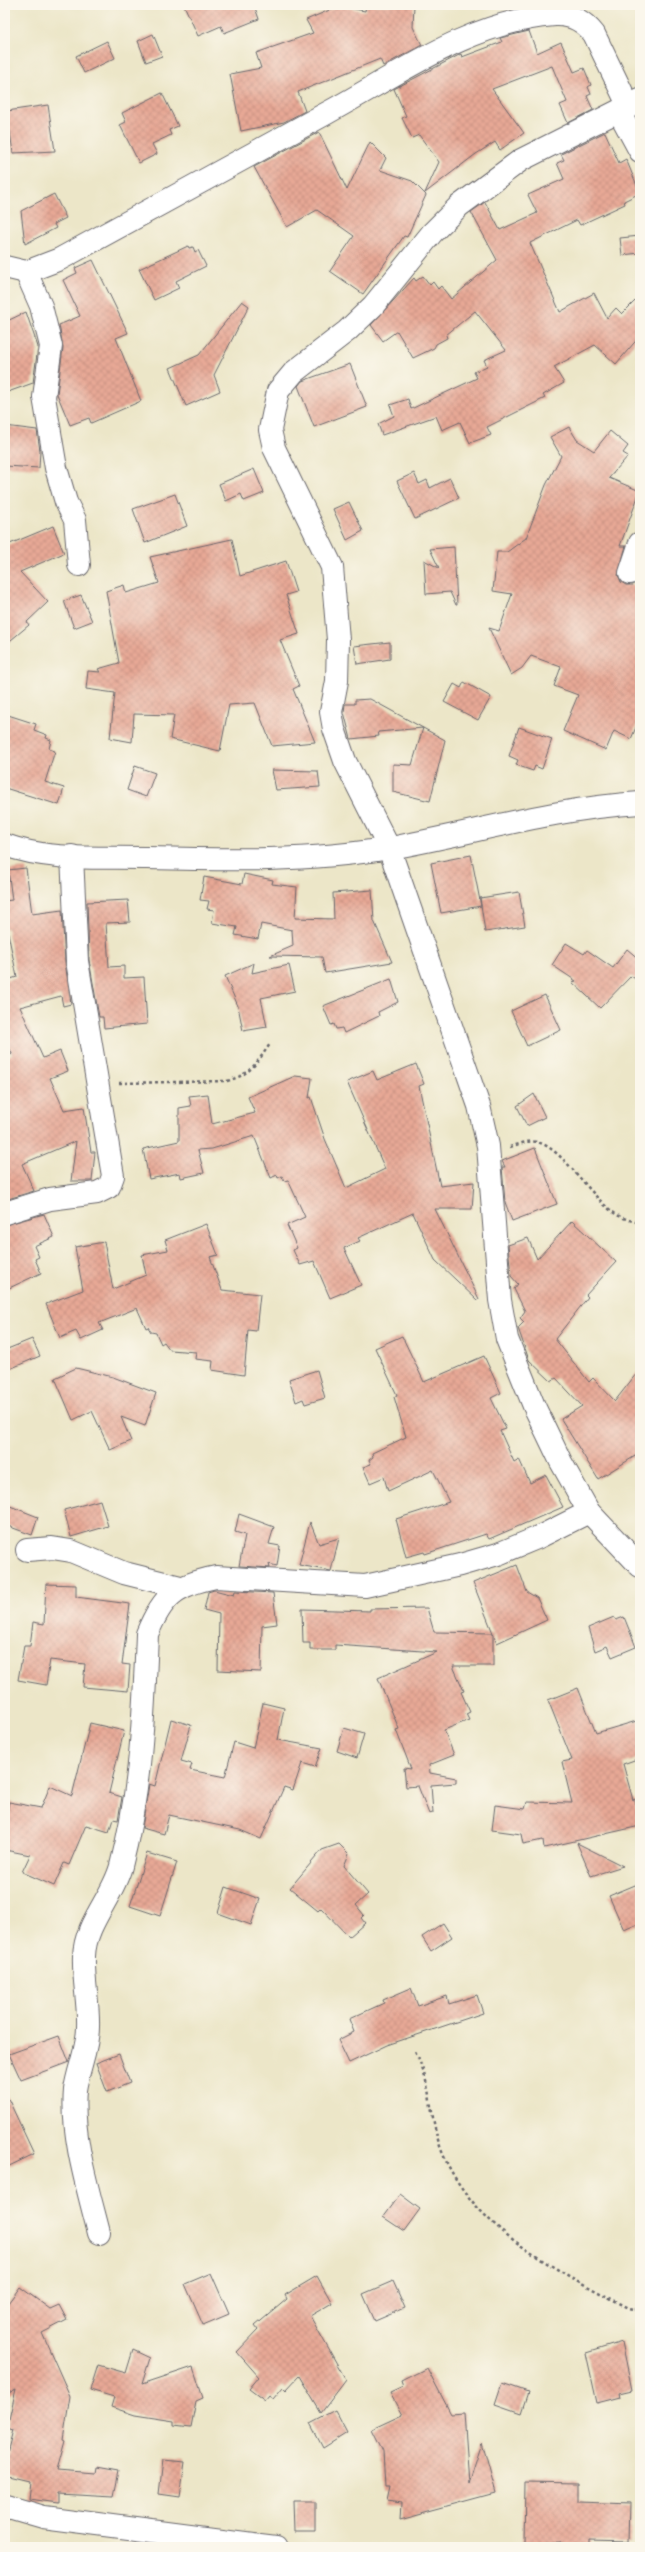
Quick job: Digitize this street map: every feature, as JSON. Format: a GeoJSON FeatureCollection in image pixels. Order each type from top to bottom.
{"type":"FeatureCollection","features":[{"type":"Feature","properties":{"kind":"street"},"geometry":{"type":"LineString","coordinates":[[5,267],[26,272],[60,260],[443,48],[520,20],[568,15],[586,24],[594,34],[629,106],[640,151]]}},
{"type":"Feature","properties":{"kind":"street"},"geometry":{"type":"LineString","coordinates":[[629,106],[521,160],[459,206],[432,233],[373,306],[347,331],[294,372],[278,391],[270,430],[274,448],[332,567],[338,640],[337,681],[331,712],[334,729],[345,761],[390,848],[479,1106],[489,1157],[494,1245],[500,1300],[507,1338],[534,1406],[560,1462],[589,1512],[640,1566]]}},
{"type":"Feature","properties":{"kind":"street"},"geometry":{"type":"LineString","coordinates":[[26,272],[41,306],[51,346],[44,397],[56,468],[66,502],[75,520],[79,564]]}},
{"type":"Feature","properties":{"kind":"street"},"geometry":{"type":"LineString","coordinates":[[630,573],[640,543]]}},
{"type":"Feature","properties":{"kind":"street"},"geometry":{"type":"LineString","coordinates":[[5,846],[25,852],[72,856],[272,860],[326,857],[390,848],[602,806],[640,803]]}},
{"type":"Feature","properties":{"kind":"street"},"geometry":{"type":"LineString","coordinates":[[5,1213],[50,1199],[97,1193],[109,1187],[113,1176],[77,961],[72,856]]}},
{"type":"Feature","properties":{"kind":"street"},"geometry":{"type":"LineString","coordinates":[[99,2233],[79,2147],[76,2090],[88,2039],[89,2010],[84,1956],[89,1935],[119,1874],[136,1797],[143,1731],[148,1634],[154,1617],[167,1599],[180,1587],[216,1577],[365,1586],[460,1565],[498,1554],[539,1537],[589,1512]]}},
{"type":"Feature","properties":{"kind":"street"},"geometry":{"type":"LineString","coordinates":[[28,1550],[52,1548],[71,1551],[124,1573],[180,1587]]}},
{"type":"Feature","properties":{"kind":"street"},"geometry":{"type":"LineString","coordinates":[[5,2506],[43,2517],[276,2547]]}},
{"type":"Feature","properties":{"kind":"path"},"geometry":{"type":"LineString","coordinates":[[97,1084],[227,1081],[240,1077],[252,1069],[270,1044]]}},
{"type":"Feature","properties":{"kind":"path"},"geometry":{"type":"LineString","coordinates":[[489,1157],[524,1142],[537,1142],[551,1148],[590,1190],[619,1216],[640,1223]]}},
{"type":"Feature","properties":{"kind":"path"},"geometry":{"type":"LineString","coordinates":[[415,2052],[424,2069],[441,2148],[452,2173],[468,2197],[531,2255],[629,2308],[640,2310]]}},
{"type":"Feature","properties":{"kind":"building"},"geometry":{"type":"Polygon","coordinates":[[[184,5],[254,5],[259,19],[224,33],[221,26],[198,36],[184,5]]]}},
{"type":"Feature","properties":{"kind":"building"},"geometry":{"type":"Polygon","coordinates":[[[366,5],[414,5],[413,27],[422,45],[383,66],[380,59],[298,92],[305,111],[284,122],[241,131],[230,74],[261,68],[256,53],[313,33],[306,20],[339,6],[365,11],[366,5]]]}},
{"type":"Feature","properties":{"kind":"building"},"geometry":{"type":"Polygon","coordinates":[[[529,31],[537,53],[561,42],[574,72],[584,68],[591,85],[588,87],[591,94],[587,96],[593,110],[568,123],[560,105],[567,102],[552,66],[492,89],[524,133],[500,150],[495,142],[476,154],[425,193],[439,162],[419,135],[412,138],[402,118],[406,116],[394,89],[461,54],[462,57],[502,42],[500,38],[529,31]]]}},
{"type":"Feature","properties":{"kind":"building"},"geometry":{"type":"Polygon","coordinates":[[[153,34],[162,56],[146,62],[138,41],[153,34]]]}},
{"type":"Feature","properties":{"kind":"building"},"geometry":{"type":"Polygon","coordinates":[[[107,41],[115,58],[84,73],[76,56],[107,41]]]}},
{"type":"Feature","properties":{"kind":"building"},"geometry":{"type":"Polygon","coordinates":[[[162,93],[178,126],[169,130],[171,135],[152,144],[157,154],[139,163],[120,125],[126,122],[122,113],[162,93]]]}},
{"type":"Feature","properties":{"kind":"building"},"geometry":{"type":"Polygon","coordinates":[[[48,105],[55,151],[13,153],[7,111],[48,105]]]}},
{"type":"Feature","properties":{"kind":"building"},"geometry":{"type":"Polygon","coordinates":[[[319,132],[347,190],[370,142],[386,158],[380,170],[412,181],[426,195],[407,237],[404,236],[363,294],[330,271],[354,236],[317,210],[287,227],[254,167],[319,132]]]}},
{"type":"Feature","properties":{"kind":"building"},"geometry":{"type":"Polygon","coordinates":[[[605,132],[619,163],[626,159],[640,193],[624,201],[625,204],[580,225],[577,220],[530,243],[560,312],[594,293],[607,318],[616,308],[622,314],[640,296],[640,336],[616,364],[595,345],[554,367],[564,383],[543,395],[545,398],[487,427],[491,435],[470,443],[460,422],[442,430],[436,416],[382,435],[378,424],[394,416],[390,405],[408,399],[411,409],[477,378],[474,372],[487,366],[484,360],[506,350],[475,311],[446,335],[447,338],[436,344],[434,348],[413,358],[397,331],[383,341],[371,325],[414,278],[416,281],[423,276],[430,285],[433,282],[438,289],[441,286],[451,299],[497,260],[471,212],[485,202],[500,230],[537,213],[528,195],[564,179],[557,163],[564,160],[561,154],[605,132]]]}},
{"type":"Feature","properties":{"kind":"building"},"geometry":{"type":"Polygon","coordinates":[[[54,194],[66,218],[54,224],[56,228],[25,244],[21,211],[54,194]]]}},
{"type":"Feature","properties":{"kind":"building"},"geometry":{"type":"Polygon","coordinates":[[[640,236],[640,253],[622,255],[620,238],[640,236]]]}},
{"type":"Feature","properties":{"kind":"building"},"geometry":{"type":"Polygon","coordinates":[[[188,246],[189,248],[193,247],[195,252],[198,250],[206,266],[176,281],[179,288],[154,300],[139,269],[188,246]]]}},
{"type":"Feature","properties":{"kind":"building"},"geometry":{"type":"Polygon","coordinates":[[[93,260],[128,333],[116,338],[141,401],[91,423],[89,418],[70,425],[57,394],[63,347],[59,325],[80,316],[63,280],[77,273],[75,268],[93,260]]]}},
{"type":"Feature","properties":{"kind":"building"},"geometry":{"type":"Polygon","coordinates":[[[242,301],[249,306],[214,375],[220,391],[186,406],[170,368],[199,355],[242,301]]]}},
{"type":"Feature","properties":{"kind":"building"},"geometry":{"type":"Polygon","coordinates":[[[26,312],[38,347],[33,383],[5,393],[5,322],[26,312]]]}},
{"type":"Feature","properties":{"kind":"building"},"geometry":{"type":"Polygon","coordinates":[[[350,364],[367,407],[314,427],[298,386],[302,381],[350,364]]]}},
{"type":"Feature","properties":{"kind":"building"},"geometry":{"type":"Polygon","coordinates":[[[5,426],[37,430],[40,451],[39,468],[5,466],[5,426]]]}},
{"type":"Feature","properties":{"kind":"building"},"geometry":{"type":"Polygon","coordinates":[[[569,427],[577,440],[594,451],[610,431],[628,446],[623,453],[628,456],[609,478],[640,491],[620,546],[626,546],[618,575],[621,582],[626,585],[633,585],[640,580],[640,718],[631,739],[614,731],[606,750],[563,731],[578,695],[554,686],[561,667],[531,656],[522,668],[511,675],[489,628],[499,631],[512,594],[493,591],[497,552],[507,552],[526,538],[546,485],[561,456],[550,437],[569,427]]]}},
{"type":"Feature","properties":{"kind":"building"},"geometry":{"type":"Polygon","coordinates":[[[254,469],[264,493],[244,501],[241,494],[226,501],[219,484],[254,469]]]}},
{"type":"Feature","properties":{"kind":"building"},"geometry":{"type":"Polygon","coordinates":[[[414,473],[419,484],[427,480],[430,488],[450,478],[459,498],[415,519],[397,481],[414,473]]]}},
{"type":"Feature","properties":{"kind":"building"},"geometry":{"type":"Polygon","coordinates":[[[175,494],[187,526],[145,543],[133,509],[175,494]]]}},
{"type":"Feature","properties":{"kind":"building"},"geometry":{"type":"Polygon","coordinates":[[[349,502],[363,531],[347,540],[333,509],[349,502]]]}},
{"type":"Feature","properties":{"kind":"building"},"geometry":{"type":"Polygon","coordinates":[[[53,526],[64,553],[20,572],[48,602],[27,622],[29,625],[5,645],[5,546],[53,526]]]}},
{"type":"Feature","properties":{"kind":"building"},"geometry":{"type":"Polygon","coordinates":[[[232,539],[240,576],[286,561],[296,592],[286,595],[299,634],[280,640],[299,686],[293,689],[315,742],[272,746],[255,703],[229,705],[220,751],[170,739],[174,715],[134,714],[132,742],[110,738],[115,693],[86,689],[88,671],[100,672],[98,669],[119,663],[106,591],[124,585],[126,593],[159,583],[150,557],[232,539]]]}},
{"type":"Feature","properties":{"kind":"building"},"geometry":{"type":"Polygon","coordinates":[[[454,547],[457,605],[450,592],[426,594],[424,560],[439,568],[430,549],[454,547]]]}},
{"type":"Feature","properties":{"kind":"building"},"geometry":{"type":"Polygon","coordinates":[[[81,595],[92,621],[74,628],[64,601],[81,595]]]}},
{"type":"Feature","properties":{"kind":"building"},"geometry":{"type":"Polygon","coordinates":[[[390,642],[390,659],[357,664],[354,646],[390,642]]]}},
{"type":"Feature","properties":{"kind":"building"},"geometry":{"type":"Polygon","coordinates":[[[464,682],[491,697],[478,720],[444,702],[454,684],[461,688],[464,682]]]}},
{"type":"Feature","properties":{"kind":"building"},"geometry":{"type":"Polygon","coordinates":[[[370,699],[423,728],[378,732],[379,736],[351,739],[344,712],[345,704],[355,704],[355,700],[370,699]]]}},
{"type":"Feature","properties":{"kind":"building"},"geometry":{"type":"Polygon","coordinates":[[[5,714],[36,724],[34,730],[47,735],[46,738],[51,740],[49,749],[55,751],[45,782],[64,788],[59,805],[5,788],[5,714]]]}},
{"type":"Feature","properties":{"kind":"building"},"geometry":{"type":"Polygon","coordinates":[[[519,727],[552,739],[542,769],[535,766],[533,771],[516,765],[518,760],[509,756],[519,727]]]}},
{"type":"Feature","properties":{"kind":"building"},"geometry":{"type":"Polygon","coordinates":[[[423,728],[445,740],[430,801],[393,792],[393,764],[412,765],[423,728]]]}},
{"type":"Feature","properties":{"kind":"building"},"geometry":{"type":"Polygon","coordinates":[[[135,766],[155,773],[146,797],[127,790],[135,766]]]}},
{"type":"Feature","properties":{"kind":"building"},"geometry":{"type":"Polygon","coordinates":[[[272,770],[318,771],[320,787],[276,790],[272,770]]]}},
{"type":"Feature","properties":{"kind":"building"},"geometry":{"type":"Polygon","coordinates":[[[471,855],[481,906],[441,913],[431,863],[471,855]]]}},
{"type":"Feature","properties":{"kind":"building"},"geometry":{"type":"Polygon","coordinates":[[[26,868],[32,914],[62,910],[65,962],[71,1004],[63,1006],[61,996],[20,1007],[43,1058],[60,1051],[68,1071],[50,1078],[64,1110],[84,1107],[91,1152],[95,1152],[92,1181],[71,1181],[76,1141],[22,1164],[34,1191],[5,1200],[5,1058],[12,1054],[5,1038],[5,975],[7,980],[17,977],[7,928],[5,929],[5,901],[12,900],[8,870],[26,868]]]}},
{"type":"Feature","properties":{"kind":"building"},"geometry":{"type":"Polygon","coordinates":[[[244,874],[273,880],[272,884],[297,887],[295,918],[334,919],[333,893],[372,890],[374,921],[392,962],[325,973],[322,957],[270,956],[293,946],[292,930],[261,924],[258,939],[235,935],[237,927],[212,923],[214,910],[207,909],[209,901],[200,900],[204,877],[242,884],[244,874]]]}},
{"type":"Feature","properties":{"kind":"building"},"geometry":{"type":"Polygon","coordinates":[[[519,892],[525,926],[485,932],[480,898],[519,892]]]}},
{"type":"Feature","properties":{"kind":"building"},"geometry":{"type":"Polygon","coordinates":[[[128,900],[130,922],[106,923],[109,967],[124,966],[124,978],[144,977],[147,1024],[104,1028],[103,1017],[99,1017],[89,960],[87,902],[128,900]]]}},
{"type":"Feature","properties":{"kind":"building"},"geometry":{"type":"Polygon","coordinates":[[[566,943],[584,954],[587,950],[613,968],[627,949],[640,960],[640,982],[631,976],[600,1008],[572,982],[576,981],[552,965],[566,943]]]}},
{"type":"Feature","properties":{"kind":"building"},"geometry":{"type":"Polygon","coordinates":[[[254,963],[252,973],[289,965],[295,991],[261,998],[267,1027],[243,1031],[238,1006],[225,976],[254,963]]]}},
{"type":"Feature","properties":{"kind":"building"},"geometry":{"type":"Polygon","coordinates":[[[391,979],[398,1002],[378,1012],[379,1016],[344,1033],[342,1028],[336,1029],[334,1024],[331,1025],[323,1006],[391,979]]]}},
{"type":"Feature","properties":{"kind":"building"},"geometry":{"type":"Polygon","coordinates":[[[545,995],[561,1030],[527,1046],[511,1011],[545,995]]]}},
{"type":"Feature","properties":{"kind":"building"},"geometry":{"type":"Polygon","coordinates":[[[416,1064],[424,1084],[419,1086],[440,1186],[474,1182],[472,1209],[435,1209],[479,1299],[477,1300],[435,1260],[413,1213],[358,1238],[360,1241],[344,1248],[361,1285],[330,1298],[314,1261],[300,1265],[293,1250],[297,1248],[287,1225],[305,1217],[288,1180],[284,1181],[282,1176],[278,1178],[277,1175],[271,1178],[254,1136],[212,1149],[198,1150],[204,1173],[181,1178],[180,1173],[149,1179],[143,1149],[179,1141],[179,1108],[191,1106],[189,1096],[208,1094],[212,1124],[255,1113],[248,1097],[295,1076],[312,1078],[309,1098],[311,1097],[325,1139],[346,1188],[385,1169],[347,1082],[373,1071],[377,1080],[416,1064]]]}},
{"type":"Feature","properties":{"kind":"building"},"geometry":{"type":"Polygon","coordinates":[[[534,1094],[545,1117],[527,1126],[517,1106],[534,1094]]]}},
{"type":"Feature","properties":{"kind":"building"},"geometry":{"type":"Polygon","coordinates":[[[535,1148],[557,1204],[512,1221],[505,1202],[502,1167],[505,1167],[502,1161],[535,1148]]]}},
{"type":"Feature","properties":{"kind":"building"},"geometry":{"type":"Polygon","coordinates":[[[44,1214],[54,1237],[34,1246],[39,1257],[35,1259],[41,1273],[5,1290],[5,1225],[44,1214]]]}},
{"type":"Feature","properties":{"kind":"building"},"geometry":{"type":"Polygon","coordinates":[[[572,1221],[616,1262],[586,1295],[588,1297],[555,1339],[589,1382],[593,1378],[615,1401],[640,1369],[640,1453],[598,1479],[561,1419],[582,1406],[556,1378],[551,1381],[529,1360],[518,1328],[524,1322],[520,1318],[525,1311],[514,1289],[518,1284],[511,1276],[508,1245],[528,1238],[537,1259],[572,1221]]]}},
{"type":"Feature","properties":{"kind":"building"},"geometry":{"type":"Polygon","coordinates":[[[206,1224],[218,1255],[210,1257],[222,1290],[260,1294],[256,1331],[248,1330],[244,1375],[212,1370],[213,1361],[195,1359],[196,1352],[170,1350],[164,1342],[161,1344],[156,1333],[151,1332],[148,1327],[146,1328],[137,1308],[99,1323],[103,1330],[81,1340],[76,1331],[60,1338],[46,1304],[83,1290],[75,1247],[104,1242],[113,1289],[146,1275],[142,1255],[168,1250],[165,1240],[206,1224]]]}},
{"type":"Feature","properties":{"kind":"building"},"geometry":{"type":"Polygon","coordinates":[[[402,1336],[424,1382],[484,1356],[501,1393],[491,1398],[506,1429],[500,1431],[514,1462],[519,1459],[530,1483],[546,1475],[563,1507],[489,1539],[486,1534],[425,1554],[424,1552],[406,1557],[396,1519],[449,1502],[433,1470],[388,1491],[384,1477],[370,1483],[363,1467],[371,1464],[369,1460],[373,1457],[372,1453],[406,1437],[394,1397],[397,1395],[375,1348],[402,1336]]]}},
{"type":"Feature","properties":{"kind":"building"},"geometry":{"type":"Polygon","coordinates":[[[32,1339],[40,1356],[5,1371],[5,1350],[32,1339]]]}},
{"type":"Feature","properties":{"kind":"building"},"geometry":{"type":"Polygon","coordinates":[[[76,1368],[113,1377],[156,1393],[145,1426],[121,1417],[131,1441],[110,1450],[92,1411],[73,1420],[55,1378],[76,1368]]]}},
{"type":"Feature","properties":{"kind":"building"},"geometry":{"type":"Polygon","coordinates":[[[317,1370],[325,1398],[305,1404],[303,1399],[296,1402],[289,1379],[317,1370]]]}},
{"type":"Feature","properties":{"kind":"building"},"geometry":{"type":"Polygon","coordinates":[[[100,1500],[108,1526],[71,1537],[64,1510],[100,1500]]]}},
{"type":"Feature","properties":{"kind":"building"},"geometry":{"type":"Polygon","coordinates":[[[5,1504],[38,1517],[32,1535],[5,1525],[5,1504]]]}},
{"type":"Feature","properties":{"kind":"building"},"geometry":{"type":"Polygon","coordinates":[[[239,1514],[274,1527],[269,1544],[280,1546],[277,1566],[269,1564],[270,1568],[239,1566],[245,1535],[235,1532],[239,1514]]]}},
{"type":"Feature","properties":{"kind":"building"},"geometry":{"type":"Polygon","coordinates":[[[310,1522],[319,1544],[339,1538],[331,1571],[299,1565],[310,1522]]]}},
{"type":"Feature","properties":{"kind":"building"},"geometry":{"type":"Polygon","coordinates":[[[517,1565],[527,1592],[537,1598],[547,1620],[497,1643],[473,1583],[517,1565]]]}},
{"type":"Feature","properties":{"kind":"building"},"geometry":{"type":"Polygon","coordinates":[[[46,1584],[76,1585],[76,1597],[130,1604],[122,1664],[130,1665],[128,1691],[83,1687],[85,1664],[50,1660],[46,1685],[18,1680],[24,1646],[30,1646],[33,1622],[44,1624],[46,1584]]]}},
{"type":"Feature","properties":{"kind":"building"},"geometry":{"type":"Polygon","coordinates":[[[214,1590],[234,1595],[235,1591],[273,1593],[277,1624],[262,1626],[261,1672],[218,1670],[219,1614],[204,1610],[208,1592],[214,1590]]]}},
{"type":"Feature","properties":{"kind":"building"},"geometry":{"type":"Polygon","coordinates":[[[427,1608],[434,1632],[493,1633],[493,1666],[453,1666],[464,1691],[461,1692],[470,1712],[466,1714],[469,1720],[444,1730],[454,1755],[429,1765],[430,1773],[456,1778],[456,1783],[431,1785],[433,1813],[429,1814],[418,1786],[406,1787],[404,1768],[411,1769],[396,1730],[399,1729],[378,1678],[437,1652],[335,1645],[335,1650],[310,1650],[310,1643],[303,1643],[302,1609],[370,1611],[370,1609],[427,1608]]]}},
{"type":"Feature","properties":{"kind":"building"},"geometry":{"type":"Polygon","coordinates":[[[614,1617],[616,1620],[624,1617],[636,1647],[612,1657],[607,1646],[595,1651],[588,1628],[614,1617]]]}},
{"type":"Feature","properties":{"kind":"building"},"geometry":{"type":"Polygon","coordinates":[[[578,1688],[596,1733],[640,1720],[640,1758],[623,1764],[633,1800],[635,1799],[640,1826],[544,1848],[543,1840],[523,1844],[521,1834],[492,1830],[495,1805],[525,1809],[527,1802],[572,1803],[562,1762],[572,1760],[548,1700],[578,1688]]]}},
{"type":"Feature","properties":{"kind":"building"},"geometry":{"type":"Polygon","coordinates":[[[263,1703],[284,1708],[278,1740],[322,1748],[315,1767],[302,1763],[293,1790],[284,1787],[261,1839],[240,1830],[169,1815],[164,1834],[142,1828],[149,1784],[155,1786],[171,1719],[191,1725],[181,1761],[192,1764],[190,1770],[225,1777],[234,1742],[253,1748],[263,1703]]]}},
{"type":"Feature","properties":{"kind":"building"},"geometry":{"type":"Polygon","coordinates":[[[90,1723],[124,1731],[109,1793],[122,1797],[118,1820],[113,1819],[109,1832],[86,1825],[69,1865],[64,1863],[54,1886],[22,1872],[30,1855],[5,1850],[5,1822],[9,1802],[41,1808],[50,1786],[72,1796],[90,1723]]]}},
{"type":"Feature","properties":{"kind":"building"},"geometry":{"type":"Polygon","coordinates":[[[344,1728],[364,1734],[357,1758],[337,1751],[344,1728]]]}},
{"type":"Feature","properties":{"kind":"building"},"geometry":{"type":"Polygon","coordinates":[[[577,1843],[623,1866],[591,1876],[577,1843]]]}},
{"type":"Feature","properties":{"kind":"building"},"geometry":{"type":"Polygon","coordinates":[[[339,1844],[349,1854],[344,1866],[368,1894],[356,1905],[364,1915],[361,1918],[365,1923],[349,1937],[321,1908],[318,1911],[290,1888],[322,1850],[339,1844]]]}},
{"type":"Feature","properties":{"kind":"building"},"geometry":{"type":"Polygon","coordinates":[[[147,1853],[177,1862],[160,1916],[130,1906],[147,1853]]]}},
{"type":"Feature","properties":{"kind":"building"},"geometry":{"type":"Polygon","coordinates":[[[640,1883],[640,1923],[624,1930],[609,1896],[640,1883]]]}},
{"type":"Feature","properties":{"kind":"building"},"geometry":{"type":"Polygon","coordinates":[[[226,1887],[260,1899],[251,1925],[218,1913],[226,1887]]]}},
{"type":"Feature","properties":{"kind":"building"},"geometry":{"type":"Polygon","coordinates":[[[443,1923],[452,1937],[431,1951],[422,1937],[443,1923]]]}},
{"type":"Feature","properties":{"kind":"building"},"geometry":{"type":"Polygon","coordinates":[[[411,1988],[418,2006],[447,1996],[449,2004],[477,1995],[483,2013],[387,2045],[349,2063],[338,2040],[354,2032],[349,2019],[384,2003],[383,2000],[411,1988]]]}},
{"type":"Feature","properties":{"kind":"building"},"geometry":{"type":"Polygon","coordinates":[[[59,2036],[69,2062],[21,2080],[9,2054],[59,2036]]]}},
{"type":"Feature","properties":{"kind":"building"},"geometry":{"type":"Polygon","coordinates":[[[119,2054],[130,2083],[107,2092],[96,2063],[119,2054]]]}},
{"type":"Feature","properties":{"kind":"building"},"geometry":{"type":"Polygon","coordinates":[[[5,2092],[34,2154],[5,2168],[5,2092]]]}},
{"type":"Feature","properties":{"kind":"building"},"geometry":{"type":"Polygon","coordinates":[[[400,2194],[420,2209],[404,2231],[383,2217],[400,2194]]]}},
{"type":"Feature","properties":{"kind":"building"},"geometry":{"type":"Polygon","coordinates":[[[211,2273],[229,2314],[203,2325],[185,2284],[211,2273]]]}},
{"type":"Feature","properties":{"kind":"building"},"geometry":{"type":"Polygon","coordinates":[[[317,2276],[332,2303],[310,2316],[346,2380],[321,2413],[299,2376],[286,2390],[283,2387],[273,2399],[269,2396],[265,2401],[249,2389],[259,2377],[237,2352],[258,2330],[255,2326],[287,2299],[285,2295],[317,2276]]]}},
{"type":"Feature","properties":{"kind":"building"},"geometry":{"type":"Polygon","coordinates":[[[393,2281],[405,2308],[375,2321],[363,2294],[393,2281]]]}},
{"type":"Feature","properties":{"kind":"building"},"geometry":{"type":"Polygon","coordinates":[[[20,2287],[50,2309],[59,2305],[67,2320],[42,2333],[70,2396],[63,2440],[65,2441],[57,2470],[96,2473],[97,2467],[119,2471],[114,2496],[57,2493],[57,2503],[28,2499],[30,2481],[5,2475],[5,2461],[13,2430],[7,2428],[16,2389],[5,2395],[5,2307],[20,2287]]]}},
{"type":"Feature","properties":{"kind":"building"},"geometry":{"type":"Polygon","coordinates":[[[622,2342],[632,2390],[619,2393],[620,2397],[597,2403],[586,2353],[622,2342]]]}},
{"type":"Feature","properties":{"kind":"building"},"geometry":{"type":"Polygon","coordinates":[[[133,2350],[150,2358],[142,2384],[193,2367],[203,2398],[196,2401],[191,2427],[174,2425],[174,2421],[135,2415],[111,2407],[114,2397],[90,2390],[98,2365],[126,2373],[133,2350]]]}},
{"type":"Feature","properties":{"kind":"building"},"geometry":{"type":"Polygon","coordinates":[[[427,2368],[451,2414],[464,2413],[469,2482],[482,2442],[496,2493],[400,2519],[401,2504],[386,2502],[389,2488],[385,2488],[383,2451],[372,2429],[402,2415],[390,2393],[403,2387],[401,2381],[427,2368]]]}},
{"type":"Feature","properties":{"kind":"building"},"geometry":{"type":"Polygon","coordinates":[[[502,2383],[528,2392],[521,2413],[495,2404],[502,2383]]]}},
{"type":"Feature","properties":{"kind":"building"},"geometry":{"type":"Polygon","coordinates":[[[335,2410],[347,2433],[323,2448],[310,2423],[335,2410]]]}},
{"type":"Feature","properties":{"kind":"building"},"geometry":{"type":"Polygon","coordinates":[[[163,2460],[185,2462],[180,2497],[159,2494],[163,2460]]]}},
{"type":"Feature","properties":{"kind":"building"},"geometry":{"type":"Polygon","coordinates":[[[525,2482],[578,2483],[578,2501],[630,2503],[629,2541],[591,2540],[591,2547],[560,2547],[561,2544],[524,2545],[525,2482]]]}},
{"type":"Feature","properties":{"kind":"building"},"geometry":{"type":"Polygon","coordinates":[[[294,2502],[315,2502],[315,2532],[295,2532],[294,2502]]]}}]}
